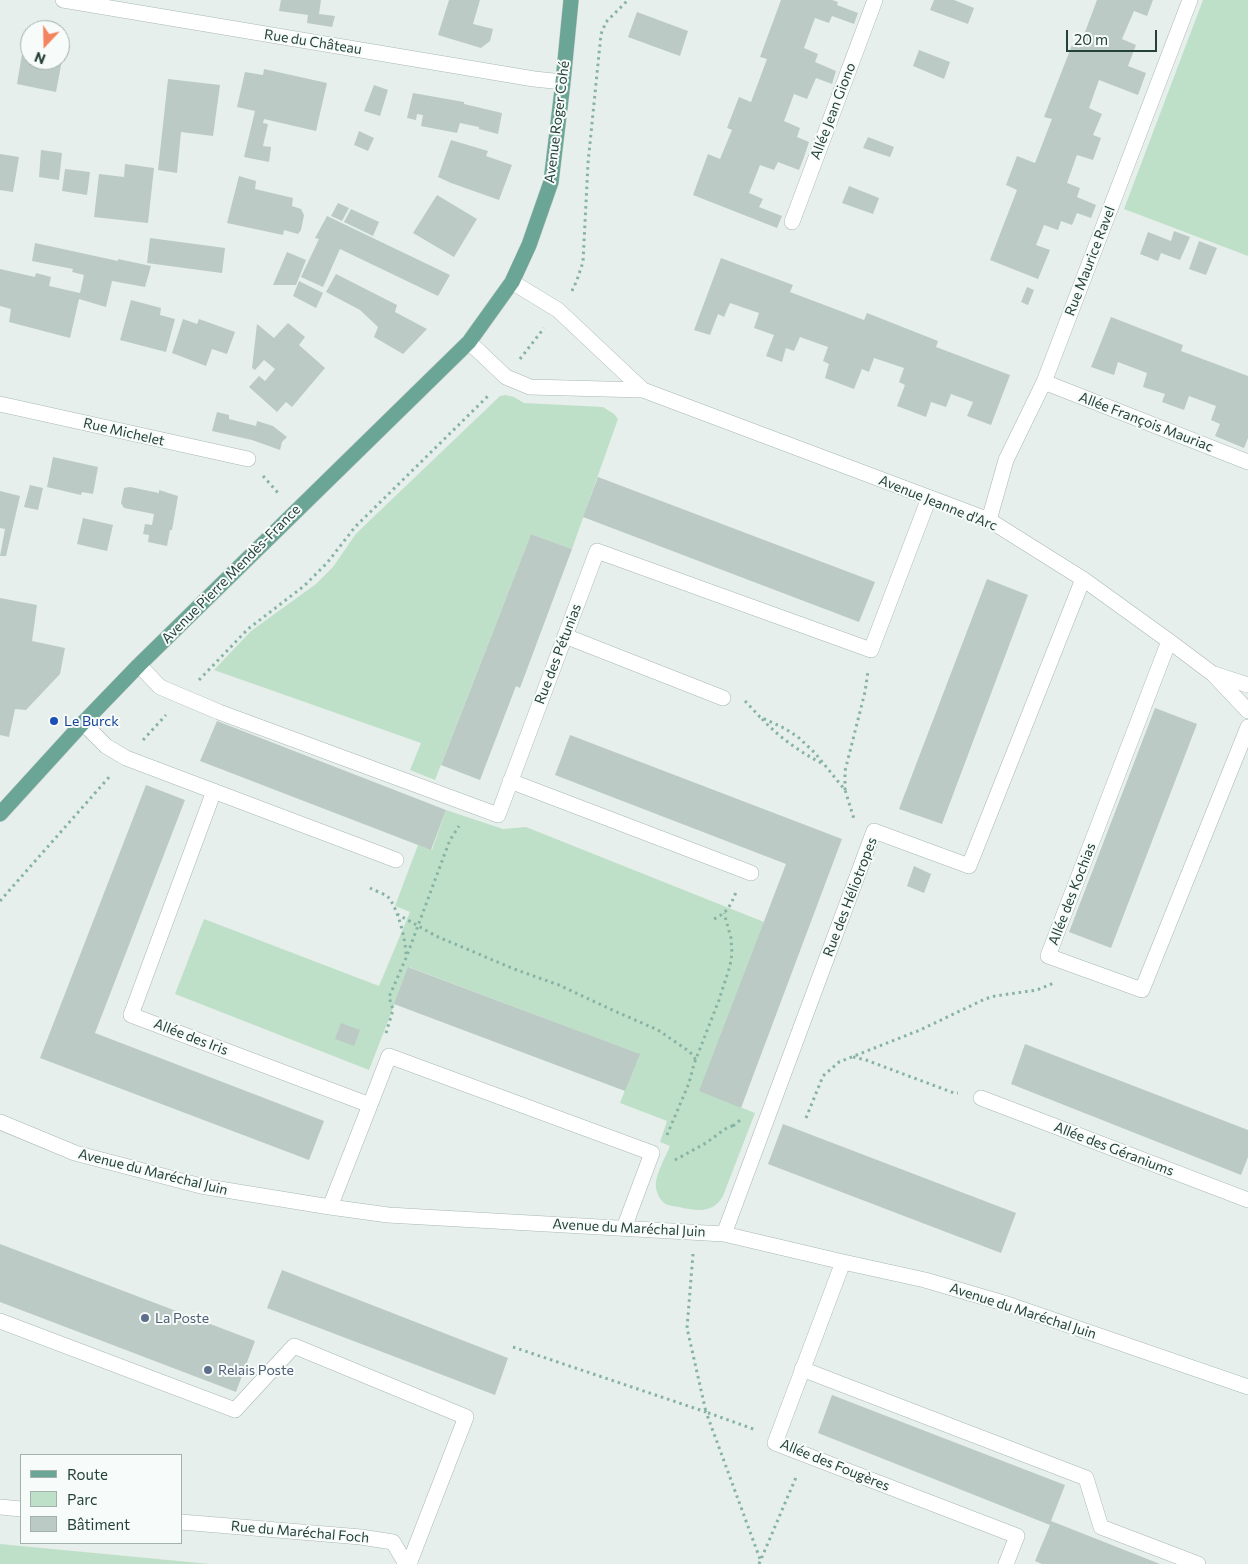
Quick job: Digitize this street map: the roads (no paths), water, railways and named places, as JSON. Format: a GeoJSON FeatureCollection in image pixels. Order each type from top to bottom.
{"type":"FeatureCollection","features":[{"type":"Feature","properties":{"kind":"main road","name":"Avenue Roger Cohé"},"geometry":{"type":"LineString","coordinates":[[469,342],[512,282],[529,245],[551,182],[571,0]]}},
{"type":"Feature","properties":{"kind":"main road","name":"Avenue Pierre Mendès-France"},"geometry":{"type":"LineString","coordinates":[[0,814],[139,665],[469,342]]}},
{"type":"Feature","properties":{"kind":"street","name":"Rue du Château"},"geometry":{"type":"LineString","coordinates":[[63,0],[534,79],[563,82]]}},
{"type":"Feature","properties":{"kind":"street","name":"Allée Jean Giono"},"geometry":{"type":"LineString","coordinates":[[792,222],[875,0]]}},
{"type":"Feature","properties":{"kind":"street","name":"Rue Maurice Ravel"},"geometry":{"type":"LineString","coordinates":[[988,520],[1006,460],[1044,382],[1190,0]]}},
{"type":"Feature","properties":{"kind":"street","name":"Avenue Jeanne d'Arc"},"geometry":{"type":"LineString","coordinates":[[512,282],[558,310],[643,390]]}},
{"type":"Feature","properties":{"kind":"street","name":"Avenue Jeanne d'Arc"},"geometry":{"type":"LineString","coordinates":[[469,342],[506,377],[530,387],[643,390],[988,520],[1083,579],[1169,641],[1213,674],[1248,711]]}},
{"type":"Feature","properties":{"kind":"street","name":"Allée François Mauriac"},"geometry":{"type":"LineString","coordinates":[[1044,382],[1248,462]]}},
{"type":"Feature","properties":{"kind":"street","name":"Rue Michelet"},"geometry":{"type":"LineString","coordinates":[[0,404],[248,459]]}},
{"type":"Feature","properties":{"kind":"street","name":"Rue des Pétunias"},"geometry":{"type":"LineString","coordinates":[[139,665],[160,687],[219,712],[498,815],[597,551],[871,650],[929,498]]}},
{"type":"Feature","properties":{"kind":"street","name":"Rue des Héliotropes"},"geometry":{"type":"LineString","coordinates":[[724,1234],[874,831],[969,866],[1083,579]]}},
{"type":"Feature","properties":{"kind":"street"},"geometry":{"type":"LineString","coordinates":[[565,636],[723,698]]}},
{"type":"Feature","properties":{"kind":"street","name":"Allée des Kochias"},"geometry":{"type":"LineString","coordinates":[[1169,641],[1048,956],[1142,990],[1248,727]]}},
{"type":"Feature","properties":{"kind":"street"},"geometry":{"type":"LineString","coordinates":[[1213,674],[1248,685]]}},
{"type":"Feature","properties":{"kind":"street"},"geometry":{"type":"LineString","coordinates":[[83,723],[106,746],[126,758],[396,860]]}},
{"type":"Feature","properties":{"kind":"street"},"geometry":{"type":"LineString","coordinates":[[510,781],[747,872]]}},
{"type":"Feature","properties":{"kind":"street","name":"Allée des Iris"},"geometry":{"type":"LineString","coordinates":[[214,791],[131,1015],[370,1105]]}},
{"type":"Feature","properties":{"kind":"street"},"geometry":{"type":"LineString","coordinates":[[330,1207],[389,1056],[652,1153],[624,1228]]}},
{"type":"Feature","properties":{"kind":"street","name":"Allée des Géraniums"},"geometry":{"type":"LineString","coordinates":[[981,1098],[1248,1200]]}},
{"type":"Feature","properties":{"kind":"street","name":"Avenue du Maréchal Juin"},"geometry":{"type":"LineString","coordinates":[[0,1122],[75,1153],[192,1184],[330,1207],[388,1215],[724,1234],[925,1280],[1007,1304],[1248,1387]]}},
{"type":"Feature","properties":{"kind":"street","name":"Allée des Fougères"},"geometry":{"type":"LineString","coordinates":[[843,1262],[775,1443],[1017,1536],[1006,1564]]}},
{"type":"Feature","properties":{"kind":"street"},"geometry":{"type":"LineString","coordinates":[[0,1321],[235,1410],[294,1346],[466,1417],[408,1564]]}},
{"type":"Feature","properties":{"kind":"street"},"geometry":{"type":"LineString","coordinates":[[802,1370],[1086,1478],[1102,1527],[1198,1564]]}},
{"type":"Feature","properties":{"kind":"street"},"geometry":{"type":"LineString","coordinates":[[0,1507],[20,1509]]}},
{"type":"Feature","properties":{"kind":"street","name":"Rue du Maréchal Foch"},"geometry":{"type":"LineString","coordinates":[[182,1522],[352,1536],[393,1542],[408,1564]]}},
{"type":"Feature","properties":{"kind":"place","name":"Le Burck"},"geometry":{"type":"Point","coordinates":[54,721]}},
{"type":"Feature","properties":{"kind":"place","name":"La Poste"},"geometry":{"type":"Point","coordinates":[145,1318]}},
{"type":"Feature","properties":{"kind":"place","name":"Relais Poste"},"geometry":{"type":"Point","coordinates":[208,1370]}}]}
